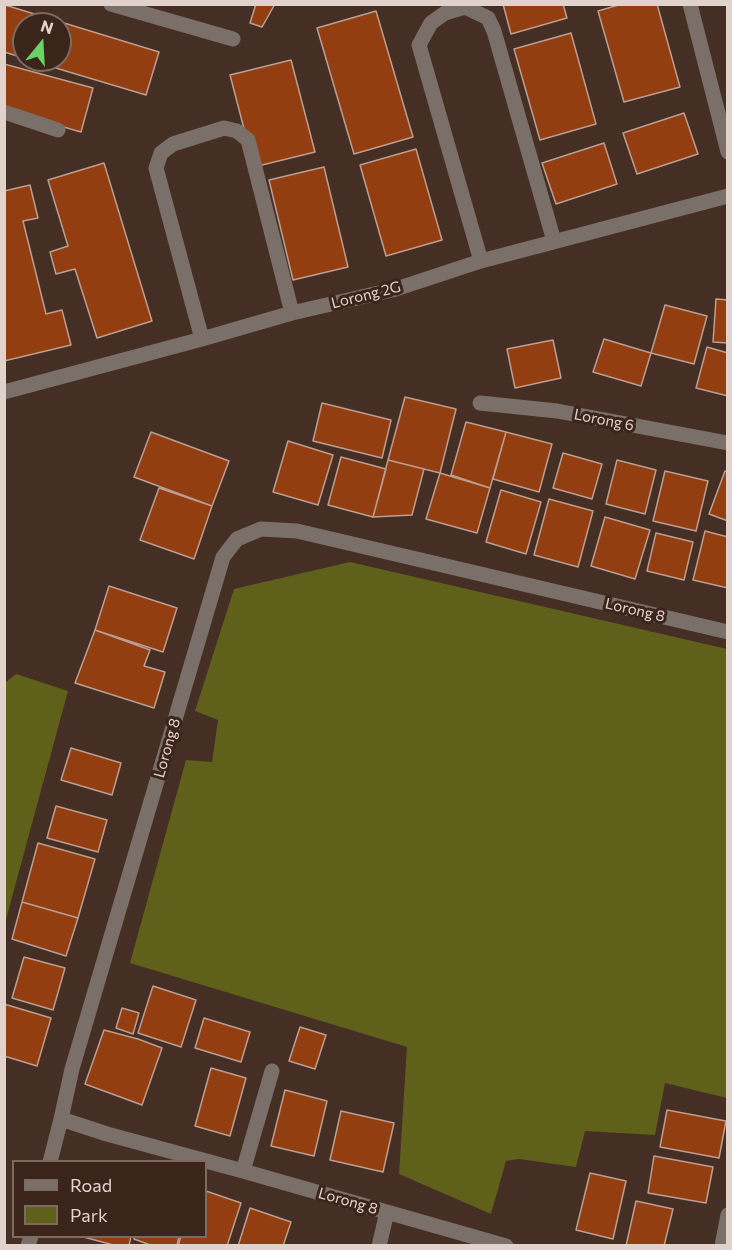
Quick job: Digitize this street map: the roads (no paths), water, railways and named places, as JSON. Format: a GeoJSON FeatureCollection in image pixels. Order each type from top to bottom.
{"type":"FeatureCollection","features":[{"type":"Feature","properties":{"kind":"street"},"geometry":{"type":"LineString","coordinates":[[111,4],[233,39]]}},
{"type":"Feature","properties":{"kind":"street"},"geometry":{"type":"LineString","coordinates":[[690,4],[728,152]]}},
{"type":"Feature","properties":{"kind":"street"},"geometry":{"type":"LineString","coordinates":[[482,261],[419,45],[431,22],[445,13],[465,7],[488,18],[494,31],[554,241]]}},
{"type":"Feature","properties":{"kind":"street"},"geometry":{"type":"LineString","coordinates":[[4,112],[58,130]]}},
{"type":"Feature","properties":{"kind":"street"},"geometry":{"type":"LineString","coordinates":[[202,339],[156,168],[161,153],[173,144],[224,128],[237,131],[248,140],[292,313]]}},
{"type":"Feature","properties":{"kind":"street","name":"Lorong 2G"},"geometry":{"type":"LineString","coordinates":[[4,392],[292,313],[396,289],[482,261],[728,196]]}},
{"type":"Feature","properties":{"kind":"street","name":"Lorong 6"},"geometry":{"type":"LineString","coordinates":[[480,403],[557,411],[728,443]]}},
{"type":"Feature","properties":{"kind":"street","name":"Lorong 8"},"geometry":{"type":"LineString","coordinates":[[203,1160],[61,1119],[72,1069],[223,557],[237,540],[261,529],[297,531],[728,632]]}},
{"type":"Feature","properties":{"kind":"street"},"geometry":{"type":"LineString","coordinates":[[243,1171],[272,1071]]}},
{"type":"Feature","properties":{"kind":"street"},"geometry":{"type":"LineString","coordinates":[[50,1160],[61,1119]]}},
{"type":"Feature","properties":{"kind":"street","name":"Lorong 8"},"geometry":{"type":"LineString","coordinates":[[207,1161],[506,1245]]}},
{"type":"Feature","properties":{"kind":"street"},"geometry":{"type":"LineString","coordinates":[[379,1245],[387,1212]]}},
{"type":"Feature","properties":{"kind":"street"},"geometry":{"type":"LineString","coordinates":[[722,1245],[728,1215]]}}]}
